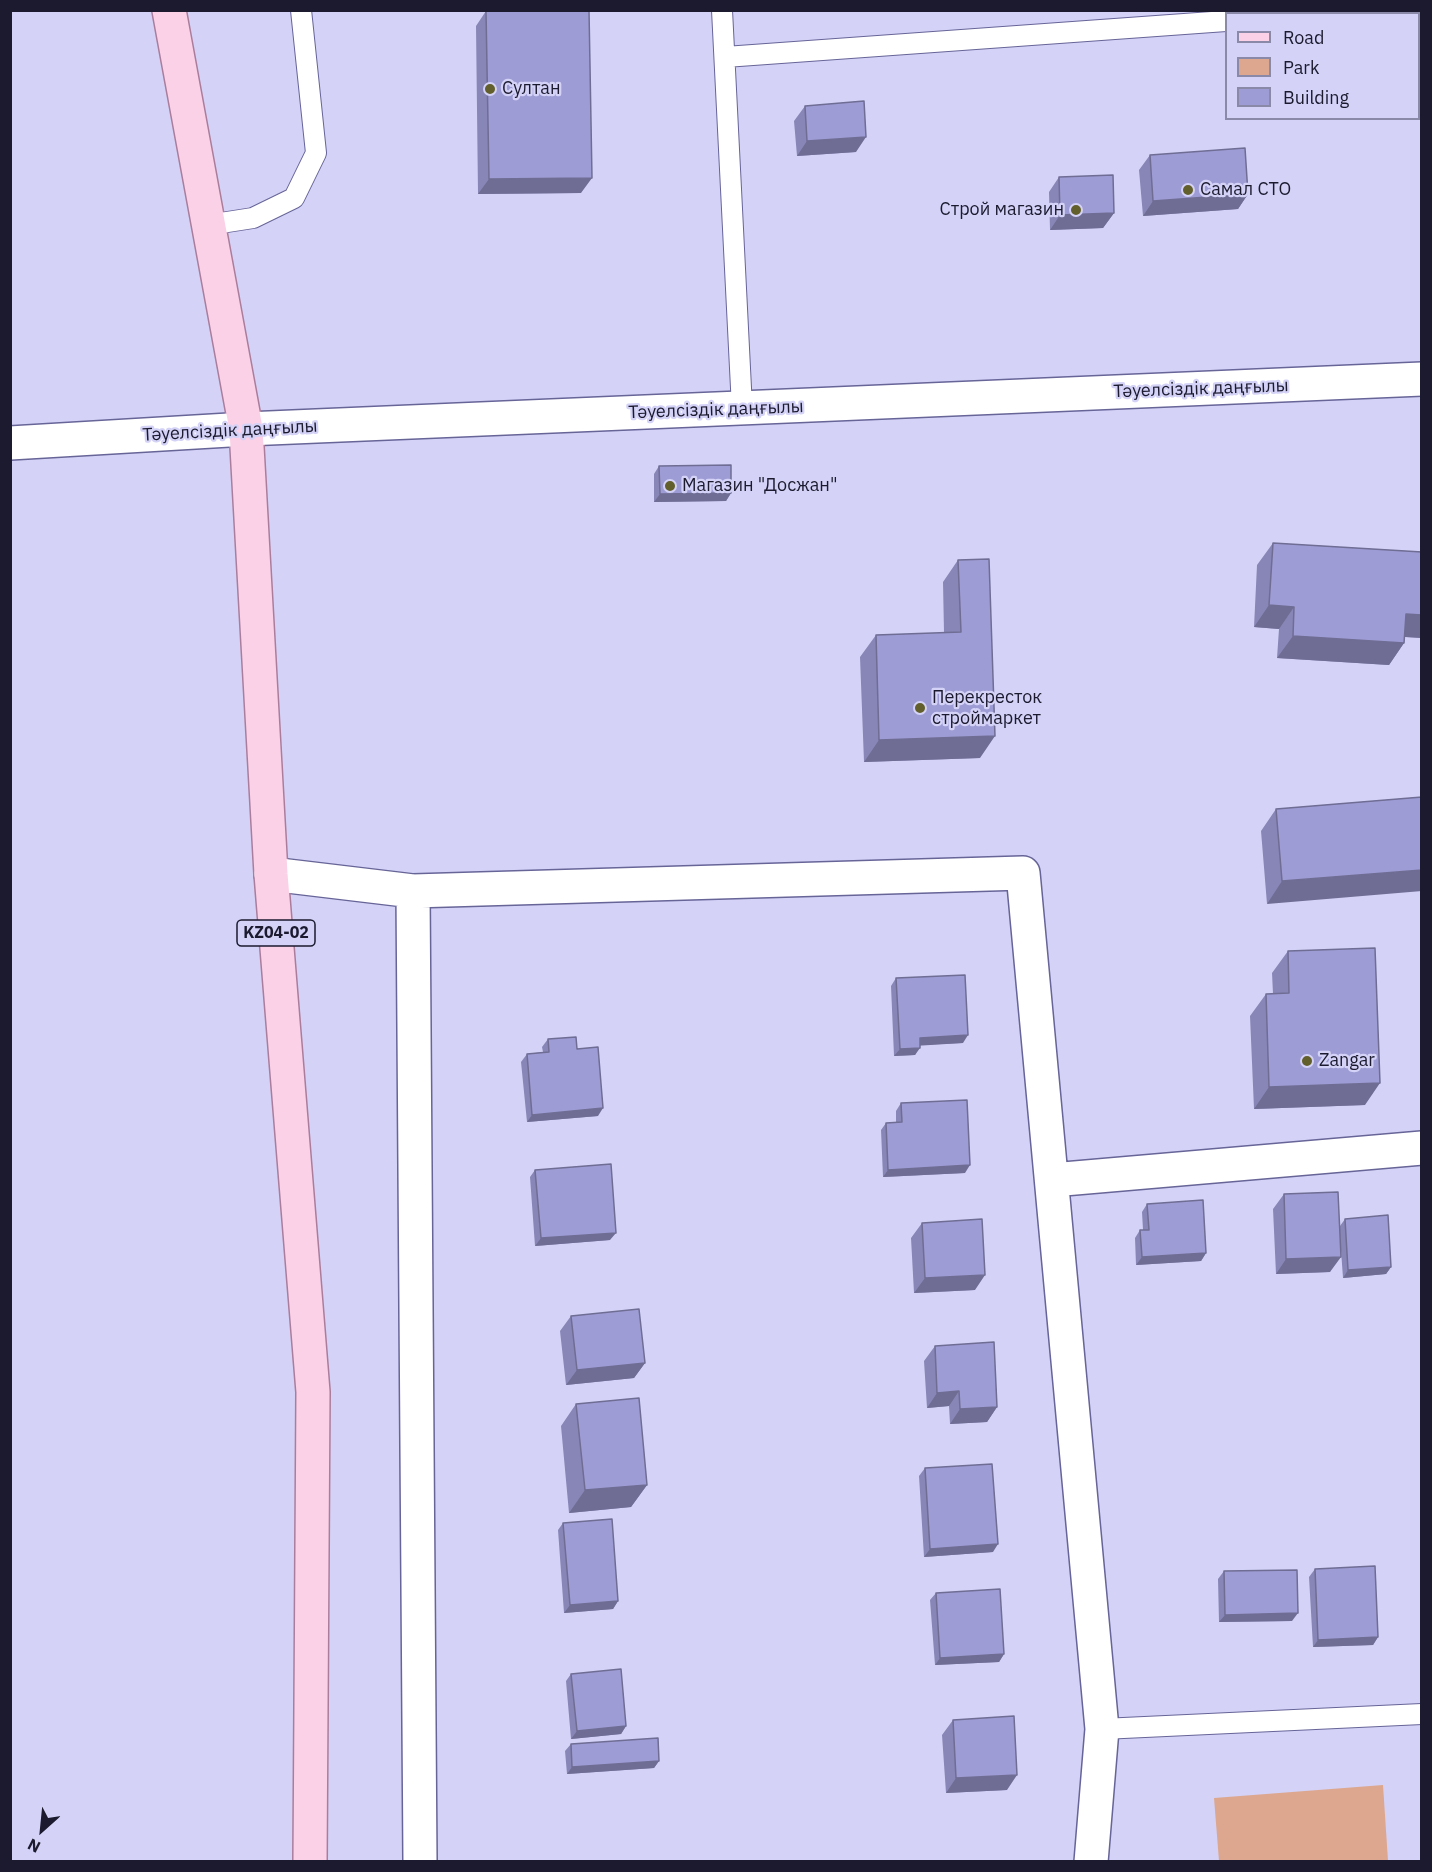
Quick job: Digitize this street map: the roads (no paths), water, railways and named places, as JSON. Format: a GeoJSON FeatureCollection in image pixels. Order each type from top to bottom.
{"type":"FeatureCollection","features":[{"type":"Feature","properties":{"kind":"main road","name":"KZ04-02"},"geometry":{"type":"LineString","coordinates":[[168,10],[246,429],[271,874],[312,1392],[310,1862]]}},
{"type":"Feature","properties":{"kind":"street","name":"Тәуелсіздік даңғылы"},"geometry":{"type":"LineString","coordinates":[[10,443],[246,429],[1422,379]]}},
{"type":"Feature","properties":{"kind":"street"},"geometry":{"type":"LineString","coordinates":[[271,874],[413,891],[1023,873],[1102,1729],[1091,1862]]}},
{"type":"Feature","properties":{"kind":"street"},"geometry":{"type":"LineString","coordinates":[[413,891],[420,1862]]}},
{"type":"Feature","properties":{"kind":"street"},"geometry":{"type":"LineString","coordinates":[[1053,1180],[1422,1148]]}},
{"type":"Feature","properties":{"kind":"lane"},"geometry":{"type":"LineString","coordinates":[[208,225],[253,218],[294,198],[316,153],[301,10]]}},
{"type":"Feature","properties":{"kind":"lane"},"geometry":{"type":"LineString","coordinates":[[722,10],[742,408]]}},
{"type":"Feature","properties":{"kind":"lane"},"geometry":{"type":"LineString","coordinates":[[725,57],[1225,21]]}},
{"type":"Feature","properties":{"kind":"lane"},"geometry":{"type":"LineString","coordinates":[[1102,1729],[1422,1714]]}},
{"type":"Feature","properties":{"kind":"place","name":"Султан"},"geometry":{"type":"Point","coordinates":[490,89]}},
{"type":"Feature","properties":{"kind":"place","name":"Самал СТО"},"geometry":{"type":"Point","coordinates":[1188,190]}},
{"type":"Feature","properties":{"kind":"place","name":"Строй магазин"},"geometry":{"type":"Point","coordinates":[1076,210]}},
{"type":"Feature","properties":{"kind":"place","name":"Магазин \"Досжан\""},"geometry":{"type":"Point","coordinates":[670,486]}},
{"type":"Feature","properties":{"kind":"place","name":"Перекресток строймаркет"},"geometry":{"type":"Point","coordinates":[920,708]}},
{"type":"Feature","properties":{"kind":"place","name":"Zangar"},"geometry":{"type":"Point","coordinates":[1307,1061]}}]}
